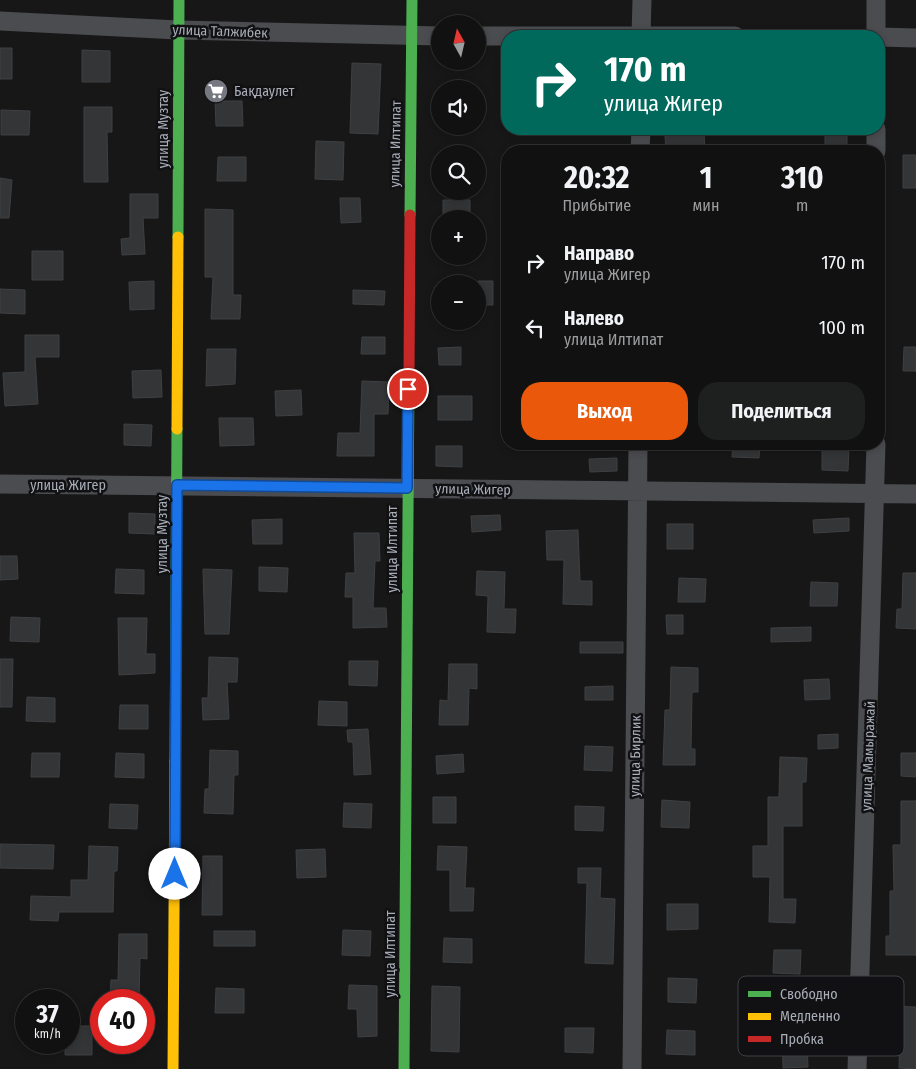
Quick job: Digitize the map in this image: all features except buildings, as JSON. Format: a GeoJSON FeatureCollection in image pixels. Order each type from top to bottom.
{"type":"FeatureCollection","features":[{"type":"Feature","properties":{"kind":"street","name":"улица Музтау"},"geometry":{"type":"LineString","coordinates":[[174,1069],[178,0]]}},
{"type":"Feature","properties":{"kind":"street","name":"улица Илтипат"},"geometry":{"type":"LineString","coordinates":[[404,1069],[412,0]]}},
{"type":"Feature","properties":{"kind":"street"},"geometry":{"type":"LineString","coordinates":[[642,0],[642,30]]}},
{"type":"Feature","properties":{"kind":"street"},"geometry":{"type":"LineString","coordinates":[[876,0],[877,30]]}},
{"type":"Feature","properties":{"kind":"street","name":"улица Талжибек"},"geometry":{"type":"LineString","coordinates":[[0,21],[178,30],[431,36]]}},
{"type":"Feature","properties":{"kind":"street"},"geometry":{"type":"LineString","coordinates":[[486,36],[501,36]]}},
{"type":"Feature","properties":{"kind":"street"},"geometry":{"type":"LineString","coordinates":[[885,37],[916,38]]}},
{"type":"Feature","properties":{"kind":"street","name":"улица Бирлик"},"geometry":{"type":"LineString","coordinates":[[632,1069],[638,450]]}},
{"type":"Feature","properties":{"kind":"street","name":"улица Мамыражай"},"geometry":{"type":"LineString","coordinates":[[860,976],[877,494],[876,450]]}},
{"type":"Feature","properties":{"kind":"street","name":"улица Жигер"},"geometry":{"type":"LineString","coordinates":[[0,484],[916,494]]}},
{"type":"Feature","properties":{"kind":"street","name":"улица Мамыражай"},"geometry":{"type":"LineString","coordinates":[[857,1056],[857,1069]]}},
{"type":"Feature","properties":{"kind":"traffic: fast"},"geometry":{"type":"LineString","coordinates":[[178,237],[179,0]]}},
{"type":"Feature","properties":{"kind":"traffic: fast"},"geometry":{"type":"LineString","coordinates":[[410,215],[412,0]]}},
{"type":"Feature","properties":{"kind":"traffic: fast"},"geometry":{"type":"LineString","coordinates":[[404,1069],[409,376]]}},
{"type":"Feature","properties":{"kind":"traffic: fast"},"geometry":{"type":"LineString","coordinates":[[175,761],[177,429]]}},
{"type":"Feature","properties":{"kind":"traffic: slow"},"geometry":{"type":"LineString","coordinates":[[177,429],[178,237]]}},
{"type":"Feature","properties":{"kind":"traffic: slow"},"geometry":{"type":"LineString","coordinates":[[173,1069],[175,761]]}},
{"type":"Feature","properties":{"kind":"traffic: jam"},"geometry":{"type":"LineString","coordinates":[[409,376],[410,215]]}},
{"type":"Feature","properties":{"kind":"place","name":"Бақдаулет"},"geometry":{"type":"Point","coordinates":[216,91]}},
{"type":"Feature","properties":{"kind":"route"},"geometry":{"type":"LineString","coordinates":[[175,874],[177,485],[407,488],[408,389]]}}]}
